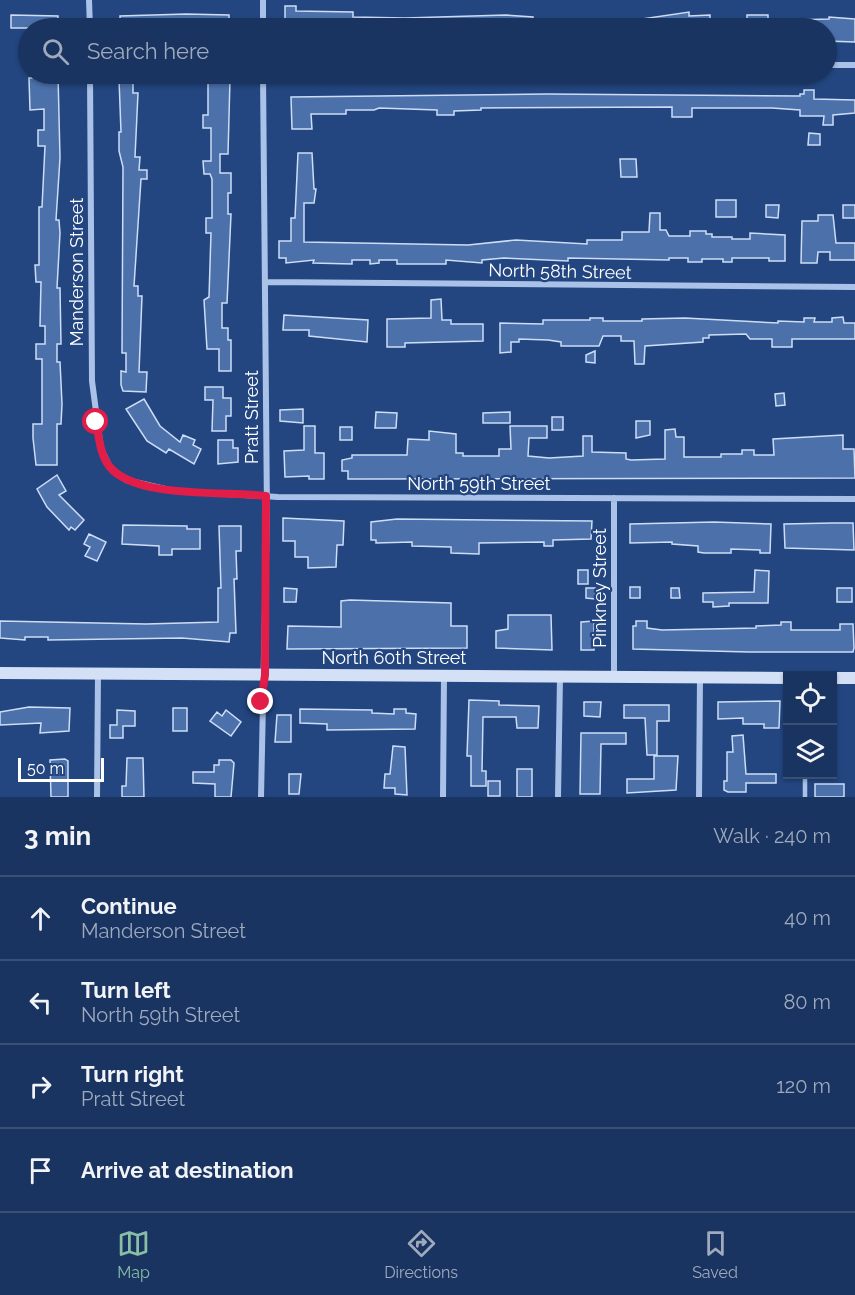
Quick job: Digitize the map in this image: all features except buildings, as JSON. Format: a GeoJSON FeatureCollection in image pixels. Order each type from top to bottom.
{"type":"FeatureCollection","features":[{"type":"Feature","properties":{"kind":"main road","name":"North 60th Street"},"geometry":{"type":"LineString","coordinates":[[0,673],[783,678]]}},
{"type":"Feature","properties":{"kind":"main road"},"geometry":{"type":"LineString","coordinates":[[837,678],[855,678]]}},
{"type":"Feature","properties":{"kind":"street"},"geometry":{"type":"LineString","coordinates":[[90,0],[90,18]]}},
{"type":"Feature","properties":{"kind":"street"},"geometry":{"type":"LineString","coordinates":[[263,0],[263,18]]}},
{"type":"Feature","properties":{"kind":"street"},"geometry":{"type":"LineString","coordinates":[[837,65],[855,65]]}},
{"type":"Feature","properties":{"kind":"street","name":"Manderson Street"},"geometry":{"type":"LineString","coordinates":[[90,84],[92,381],[101,449],[110,467]]}},
{"type":"Feature","properties":{"kind":"street","name":"Pratt Street"},"geometry":{"type":"LineString","coordinates":[[261,797],[261,702],[265,675],[266,496],[263,84]]}},
{"type":"Feature","properties":{"kind":"street","name":"North 58th Street"},"geometry":{"type":"LineString","coordinates":[[265,282],[855,287]]}},
{"type":"Feature","properties":{"kind":"street","name":"North 59th Street"},"geometry":{"type":"LineString","coordinates":[[110,467],[126,480],[174,491],[266,496],[855,500]]}},
{"type":"Feature","properties":{"kind":"street","name":"Pinkney Street"},"geometry":{"type":"LineString","coordinates":[[614,498],[614,677]]}},
{"type":"Feature","properties":{"kind":"street"},"geometry":{"type":"LineString","coordinates":[[97,797],[98,674]]}},
{"type":"Feature","properties":{"kind":"street"},"geometry":{"type":"LineString","coordinates":[[443,797],[444,676]]}},
{"type":"Feature","properties":{"kind":"street"},"geometry":{"type":"LineString","coordinates":[[558,797],[560,676]]}},
{"type":"Feature","properties":{"kind":"street"},"geometry":{"type":"LineString","coordinates":[[699,797],[700,677]]}},
{"type":"Feature","properties":{"kind":"lane"},"geometry":{"type":"LineString","coordinates":[[805,779],[805,797]]}},
{"type":"Feature","properties":{"kind":"route"},"geometry":{"type":"LineString","coordinates":[[96,422],[101,449],[110,467],[126,480],[189,493],[266,496],[265,675],[261,702]]}}]}
